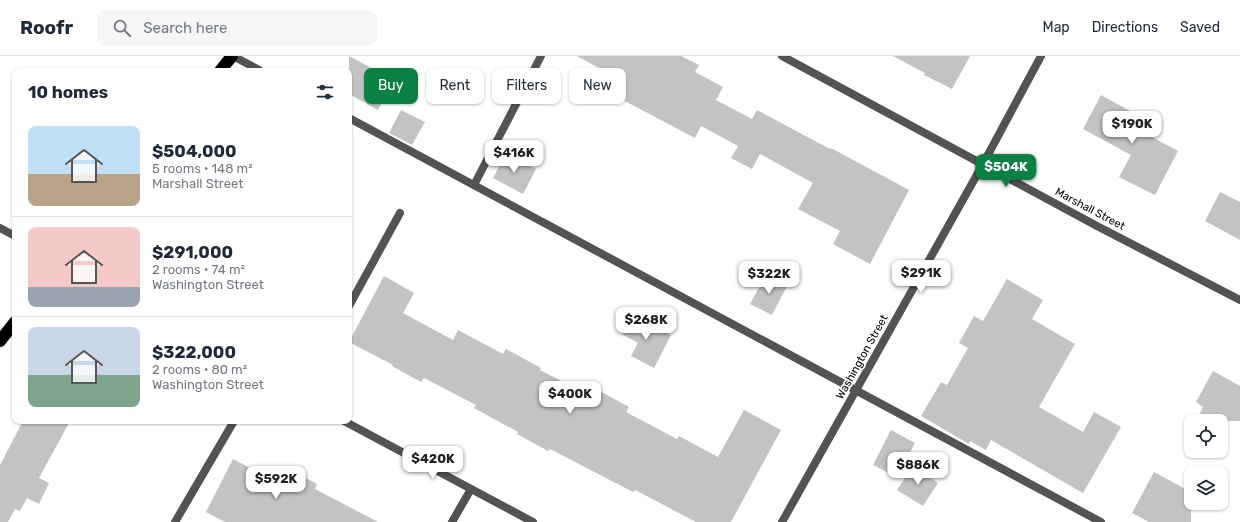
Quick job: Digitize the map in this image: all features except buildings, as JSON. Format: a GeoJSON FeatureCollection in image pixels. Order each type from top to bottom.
{"type":"FeatureCollection","features":[{"type":"Feature","properties":{"kind":"highway"},"geometry":{"type":"LineString","coordinates":[[222,68],[232,56]]}},
{"type":"Feature","properties":{"kind":"highway"},"geometry":{"type":"LineString","coordinates":[[0,341],[12,326]]}},
{"type":"Feature","properties":{"kind":"street"},"geometry":{"type":"LineString","coordinates":[[232,56],[255,68]]}},
{"type":"Feature","properties":{"kind":"street"},"geometry":{"type":"LineString","coordinates":[[474,185],[541,56]]}},
{"type":"Feature","properties":{"kind":"street","name":"Marshall Street"},"geometry":{"type":"LineString","coordinates":[[782,56],[1097,226],[1240,300]]}},
{"type":"Feature","properties":{"kind":"street","name":"Washington Street"},"geometry":{"type":"LineString","coordinates":[[782,522],[983,164],[1041,56]]}},
{"type":"Feature","properties":{"kind":"street"},"geometry":{"type":"LineString","coordinates":[[352,120],[1101,522]]}},
{"type":"Feature","properties":{"kind":"street"},"geometry":{"type":"LineString","coordinates":[[352,301],[400,214]]}},
{"type":"Feature","properties":{"kind":"street"},"geometry":{"type":"LineString","coordinates":[[0,228],[12,234]]}},
{"type":"Feature","properties":{"kind":"street"},"geometry":{"type":"LineString","coordinates":[[176,522],[232,424]]}},
{"type":"Feature","properties":{"kind":"street"},"geometry":{"type":"LineString","coordinates":[[350,424],[533,522]]}},
{"type":"Feature","properties":{"kind":"street"},"geometry":{"type":"LineString","coordinates":[[452,522],[470,489]]}}]}
